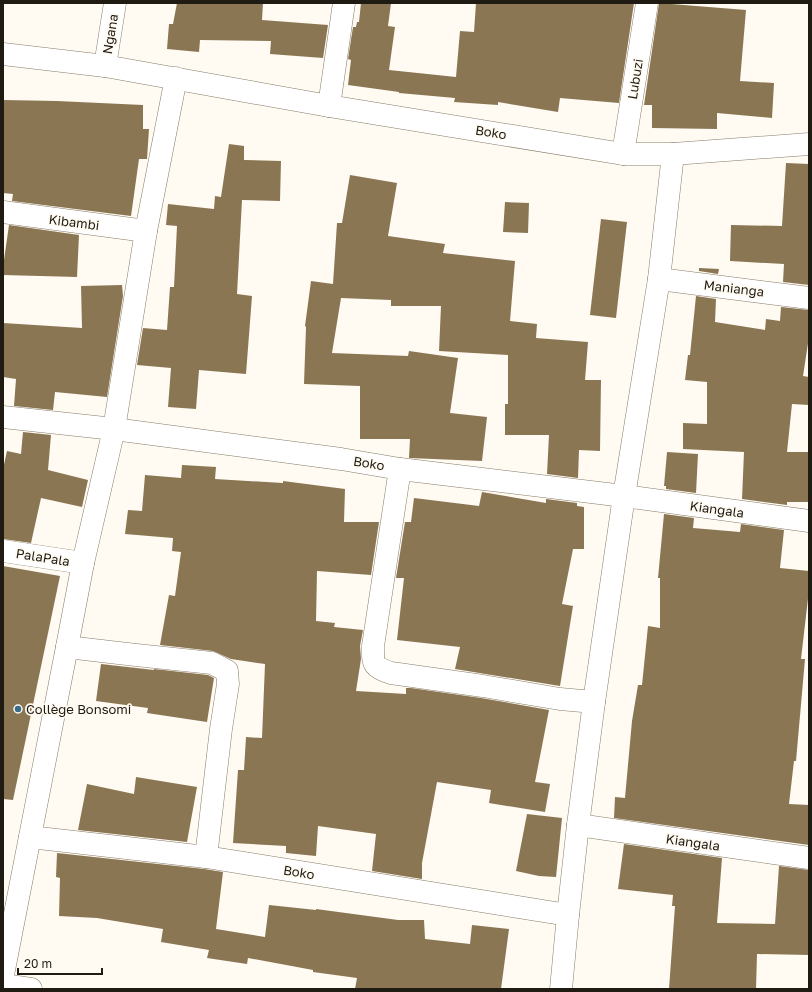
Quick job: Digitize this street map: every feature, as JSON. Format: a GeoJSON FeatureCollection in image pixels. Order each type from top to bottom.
{"type":"FeatureCollection","features":[{"type":"Feature","properties":{"kind":"street","name":"Ngana"},"geometry":{"type":"LineString","coordinates":[[105,66],[115,3]]}},
{"type":"Feature","properties":{"kind":"street"},"geometry":{"type":"LineString","coordinates":[[329,106],[344,3]]}},
{"type":"Feature","properties":{"kind":"street","name":"Lubuzi"},"geometry":{"type":"LineString","coordinates":[[623,154],[647,3]]}},
{"type":"Feature","properties":{"kind":"street"},"geometry":{"type":"LineString","coordinates":[[3,54],[105,66]]}},
{"type":"Feature","properties":{"kind":"street","name":"Boko"},"geometry":{"type":"LineString","coordinates":[[105,66],[329,106],[623,154],[673,154],[809,144]]}},
{"type":"Feature","properties":{"kind":"street"},"geometry":{"type":"LineString","coordinates":[[3,976],[83,563],[114,429],[146,231],[176,78]]}},
{"type":"Feature","properties":{"kind":"street"},"geometry":{"type":"LineString","coordinates":[[561,989],[578,825],[594,702],[624,496],[659,279],[673,154]]}},
{"type":"Feature","properties":{"kind":"street","name":"Kibambi"},"geometry":{"type":"LineString","coordinates":[[3,212],[146,231]]}},
{"type":"Feature","properties":{"kind":"street","name":"Manianga"},"geometry":{"type":"LineString","coordinates":[[659,279],[809,298]]}},
{"type":"Feature","properties":{"kind":"street"},"geometry":{"type":"LineString","coordinates":[[3,417],[114,429]]}},
{"type":"Feature","properties":{"kind":"street","name":"Boko"},"geometry":{"type":"LineString","coordinates":[[114,429],[400,468],[624,496]]}},
{"type":"Feature","properties":{"kind":"street"},"geometry":{"type":"LineString","coordinates":[[400,468],[373,646],[373,661],[375,665],[379,669],[391,673],[560,699],[594,702]]}},
{"type":"Feature","properties":{"kind":"street","name":"Kiangala"},"geometry":{"type":"LineString","coordinates":[[624,496],[809,521]]}},
{"type":"Feature","properties":{"kind":"street","name":"PalaPala"},"geometry":{"type":"LineString","coordinates":[[3,550],[83,563]]}},
{"type":"Feature","properties":{"kind":"street"},"geometry":{"type":"LineString","coordinates":[[67,647],[212,663],[227,671],[228,684],[221,729],[206,857]]}},
{"type":"Feature","properties":{"kind":"street","name":"Kiangala"},"geometry":{"type":"LineString","coordinates":[[578,825],[809,858]]}},
{"type":"Feature","properties":{"kind":"street","name":"Boko"},"geometry":{"type":"LineString","coordinates":[[30,837],[206,857],[568,915]]}},
{"type":"Feature","properties":{"kind":"street"},"geometry":{"type":"LineString","coordinates":[[3,985],[31,989]]}},
{"type":"Feature","properties":{"kind":"building"},"geometry":{"type":"Polygon","coordinates":[[[177,3],[263,3],[262,20],[328,25],[323,58],[270,54],[271,41],[200,40],[199,52],[167,49],[169,24],[173,24],[177,3]]]}},
{"type":"Feature","properties":{"kind":"building"},"geometry":{"type":"Polygon","coordinates":[[[361,3],[391,3],[388,26],[395,27],[389,70],[456,77],[460,31],[474,32],[476,3],[634,3],[619,103],[560,98],[558,112],[498,102],[498,105],[454,102],[455,98],[399,93],[348,85],[351,60],[348,59],[353,27],[356,27],[357,22],[359,22],[361,3]]]}},
{"type":"Feature","properties":{"kind":"building"},"geometry":{"type":"Polygon","coordinates":[[[659,3],[746,10],[740,81],[774,83],[772,118],[717,113],[717,129],[652,128],[652,105],[644,105],[659,3]]]}},
{"type":"Feature","properties":{"kind":"building"},"geometry":{"type":"Polygon","coordinates":[[[3,100],[143,105],[143,129],[149,129],[147,159],[139,159],[131,216],[12,201],[13,194],[3,193],[3,100]]]}},
{"type":"Feature","properties":{"kind":"building"},"geometry":{"type":"Polygon","coordinates":[[[229,144],[244,146],[244,160],[281,161],[280,201],[242,200],[237,294],[252,296],[246,374],[199,370],[196,409],[168,407],[171,368],[137,365],[143,328],[167,330],[170,287],[174,287],[177,226],[166,225],[168,204],[214,209],[215,196],[221,197],[229,144]]]}},
{"type":"Feature","properties":{"kind":"building"},"geometry":{"type":"Polygon","coordinates":[[[786,163],[809,164],[809,285],[783,282],[784,264],[730,261],[731,225],[782,226],[786,163]]]}},
{"type":"Feature","properties":{"kind":"building"},"geometry":{"type":"Polygon","coordinates":[[[350,175],[397,183],[388,236],[445,244],[443,253],[515,261],[510,321],[537,324],[536,338],[588,342],[585,380],[601,380],[600,451],[579,450],[578,478],[547,474],[549,435],[505,435],[505,404],[508,404],[508,355],[439,351],[441,306],[391,306],[391,300],[341,298],[332,353],[408,356],[409,351],[458,358],[450,413],[487,417],[482,461],[409,458],[410,439],[360,439],[360,386],[304,384],[305,326],[311,281],[333,284],[337,223],[342,223],[350,175]]]}},
{"type":"Feature","properties":{"kind":"building"},"geometry":{"type":"Polygon","coordinates":[[[505,202],[529,203],[528,233],[503,232],[505,202]]]}},
{"type":"Feature","properties":{"kind":"building"},"geometry":{"type":"Polygon","coordinates":[[[601,219],[627,222],[616,318],[590,315],[601,219]]]}},
{"type":"Feature","properties":{"kind":"building"},"geometry":{"type":"Polygon","coordinates":[[[9,225],[79,235],[77,277],[3,275],[9,225]]]}},
{"type":"Feature","properties":{"kind":"building"},"geometry":{"type":"Polygon","coordinates":[[[699,268],[719,269],[718,274],[699,271],[699,268]]]}},
{"type":"Feature","properties":{"kind":"building"},"geometry":{"type":"Polygon","coordinates":[[[122,285],[123,296],[107,397],[55,392],[53,410],[14,406],[16,379],[3,377],[3,323],[82,328],[81,286],[122,285]]]}},
{"type":"Feature","properties":{"kind":"building"},"geometry":{"type":"Polygon","coordinates":[[[696,296],[716,299],[715,322],[765,330],[766,319],[780,321],[781,307],[809,310],[809,337],[803,376],[809,377],[809,405],[792,404],[787,452],[809,452],[809,502],[787,502],[787,505],[742,499],[744,452],[683,449],[683,423],[707,424],[707,382],[685,380],[688,355],[690,355],[696,296]]]}},
{"type":"Feature","properties":{"kind":"building"},"geometry":{"type":"Polygon","coordinates":[[[23,432],[51,435],[48,470],[88,480],[82,507],[41,498],[31,543],[3,539],[3,469],[7,451],[21,454],[23,432]]]}},
{"type":"Feature","properties":{"kind":"building"},"geometry":{"type":"Polygon","coordinates":[[[667,452],[698,454],[696,493],[666,489],[666,486],[664,486],[667,452]]]}},
{"type":"Feature","properties":{"kind":"building"},"geometry":{"type":"Polygon","coordinates":[[[182,465],[216,467],[215,479],[283,483],[283,481],[345,489],[344,522],[379,522],[371,575],[317,571],[316,621],[335,623],[334,627],[363,630],[360,646],[361,659],[356,691],[406,694],[406,688],[411,688],[549,710],[535,782],[550,784],[545,812],[489,803],[491,790],[437,782],[422,863],[422,879],[372,871],[376,834],[318,826],[316,856],[286,853],[286,846],[233,843],[238,770],[244,770],[246,737],[262,738],[265,664],[231,659],[213,651],[160,645],[169,595],[175,596],[181,552],[172,551],[173,538],[125,534],[128,510],[142,511],[145,475],[181,478],[182,465]]]}},
{"type":"Feature","properties":{"kind":"building"},"geometry":{"type":"Polygon","coordinates":[[[482,492],[546,503],[546,499],[577,503],[577,506],[584,507],[584,549],[573,549],[562,604],[573,606],[560,686],[455,669],[460,647],[397,640],[404,578],[396,578],[405,522],[411,522],[414,498],[479,506],[482,492]]]}},
{"type":"Feature","properties":{"kind":"building"},"geometry":{"type":"Polygon","coordinates":[[[664,514],[694,518],[693,528],[740,532],[741,524],[784,530],[780,568],[809,571],[809,590],[801,659],[805,659],[796,761],[794,761],[789,804],[809,805],[809,845],[614,818],[615,797],[625,798],[632,721],[638,685],[642,685],[648,626],[660,628],[660,578],[658,578],[664,514]]]}},
{"type":"Feature","properties":{"kind":"building","name":"Collège Bonsomi"},"geometry":{"type":"Polygon","coordinates":[[[3,566],[60,576],[13,800],[3,799],[3,566]]]}},
{"type":"Feature","properties":{"kind":"building"},"geometry":{"type":"Polygon","coordinates":[[[101,664],[208,675],[214,678],[207,722],[147,713],[148,708],[96,701],[101,664]]]}},
{"type":"Feature","properties":{"kind":"building"},"geometry":{"type":"Polygon","coordinates":[[[136,777],[197,787],[187,842],[78,830],[87,784],[134,794],[136,777]]]}},
{"type":"Feature","properties":{"kind":"building"},"geometry":{"type":"Polygon","coordinates":[[[527,814],[562,818],[556,877],[539,876],[516,871],[527,814]]]}},
{"type":"Feature","properties":{"kind":"building"},"geometry":{"type":"Polygon","coordinates":[[[624,844],[722,858],[717,923],[775,924],[779,866],[809,870],[809,955],[757,954],[756,989],[669,989],[675,906],[672,906],[673,895],[618,889],[624,844]]]}},
{"type":"Feature","properties":{"kind":"building"},"geometry":{"type":"Polygon","coordinates":[[[57,853],[223,872],[216,929],[265,937],[269,905],[316,909],[398,920],[424,920],[425,939],[470,944],[472,925],[509,929],[501,989],[355,989],[357,978],[313,972],[313,970],[248,958],[247,964],[207,958],[209,950],[161,942],[163,929],[97,918],[59,916],[60,878],[56,877],[57,853]]]}},
{"type":"Feature","properties":{"kind":"place","name":"Collège Bonsomi"},"geometry":{"type":"Point","coordinates":[18,709]}}]}
